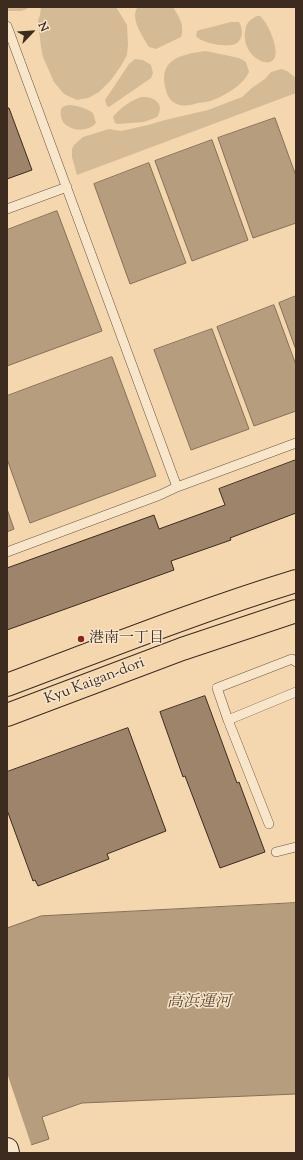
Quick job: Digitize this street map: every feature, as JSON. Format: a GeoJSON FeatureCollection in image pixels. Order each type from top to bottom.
{"type":"FeatureCollection","features":[{"type":"Feature","properties":{"kind":"main road","name":"Kyu Kaigan-dori"},"geometry":{"type":"LineString","coordinates":[[7,685],[258,592],[296,581]]}},
{"type":"Feature","properties":{"kind":"main road","name":"Kyu Kaigan-dori"},"geometry":{"type":"LineString","coordinates":[[7,716],[182,649],[296,611]]}},
{"type":"Feature","properties":{"kind":"lane"},"geometry":{"type":"LineString","coordinates":[[7,26],[177,487]]}},
{"type":"Feature","properties":{"kind":"lane"},"geometry":{"type":"LineString","coordinates":[[7,209],[67,187]]}},
{"type":"Feature","properties":{"kind":"lane"},"geometry":{"type":"LineString","coordinates":[[7,552],[296,443]]}},
{"type":"Feature","properties":{"kind":"lane"},"geometry":{"type":"LineString","coordinates":[[269,824],[217,688],[292,659],[296,662]]}},
{"type":"Feature","properties":{"kind":"lane"},"geometry":{"type":"LineString","coordinates":[[228,720],[296,692]]}},
{"type":"Feature","properties":{"kind":"lane"},"geometry":{"type":"LineString","coordinates":[[276,852],[296,848]]}},
{"type":"Feature","properties":{"kind":"shaded area"},"geometry":{"type":"Polygon","coordinates":[[[7,7],[28,7],[27,9],[21,11],[7,11],[7,7]]]}},
{"type":"Feature","properties":{"kind":"shaded area"},"geometry":{"type":"Polygon","coordinates":[[[41,7],[116,7],[127,25],[127,55],[111,80],[99,92],[88,98],[77,100],[64,94],[54,82],[43,57],[41,47],[38,21],[41,7]]]}},
{"type":"Feature","properties":{"kind":"shaded area"},"geometry":{"type":"Polygon","coordinates":[[[138,7],[173,7],[182,25],[181,37],[156,49],[149,47],[136,21],[135,16],[138,7]]]}},
{"type":"Feature","properties":{"kind":"shaded area"},"geometry":{"type":"Polygon","coordinates":[[[260,16],[270,30],[275,47],[275,56],[272,61],[261,61],[254,57],[245,42],[246,26],[250,20],[260,16]]]}},
{"type":"Feature","properties":{"kind":"shaded area"},"geometry":{"type":"Polygon","coordinates":[[[231,22],[239,22],[241,28],[242,34],[240,40],[235,44],[214,44],[203,41],[196,36],[197,31],[231,22]]]}},
{"type":"Feature","properties":{"kind":"shaded area"},"geometry":{"type":"Polygon","coordinates":[[[206,51],[239,58],[246,62],[249,72],[243,81],[229,92],[218,98],[188,105],[180,105],[175,103],[167,94],[164,80],[165,71],[168,65],[180,56],[206,51]]]}},
{"type":"Feature","properties":{"kind":"shaded area"},"geometry":{"type":"Polygon","coordinates":[[[135,59],[143,60],[151,65],[153,73],[151,78],[109,107],[107,106],[105,100],[129,64],[135,59]]]}},
{"type":"Feature","properties":{"kind":"shaded area"},"geometry":{"type":"Polygon","coordinates":[[[282,69],[296,78],[296,93],[77,175],[72,157],[72,149],[74,145],[83,137],[109,129],[121,131],[208,110],[242,97],[265,79],[271,72],[282,69]]]}},
{"type":"Feature","properties":{"kind":"shaded area"},"geometry":{"type":"Polygon","coordinates":[[[141,97],[154,99],[157,101],[160,108],[157,117],[144,122],[115,123],[113,117],[122,108],[141,97]]]}},
{"type":"Feature","properties":{"kind":"shaded area"},"geometry":{"type":"Polygon","coordinates":[[[70,105],[93,113],[96,123],[89,128],[80,130],[70,128],[62,120],[61,109],[64,106],[70,105]]]}},
{"type":"Feature","properties":{"kind":"water"},"geometry":{"type":"Polygon","coordinates":[[[275,118],[296,176],[296,223],[253,238],[218,138],[275,118]]]}},
{"type":"Feature","properties":{"kind":"water"},"geometry":{"type":"Polygon","coordinates":[[[212,140],[248,240],[192,261],[155,161],[212,140]]]}},
{"type":"Feature","properties":{"kind":"water"},"geometry":{"type":"Polygon","coordinates":[[[149,163],[186,263],[130,284],[94,184],[149,163]]]}},
{"type":"Feature","properties":{"kind":"water"},"geometry":{"type":"Polygon","coordinates":[[[57,211],[102,331],[7,366],[7,230],[57,211]]]}},
{"type":"Feature","properties":{"kind":"water"},"geometry":{"type":"Polygon","coordinates":[[[296,296],[296,350],[279,303],[296,296]]]}},
{"type":"Feature","properties":{"kind":"water"},"geometry":{"type":"Polygon","coordinates":[[[274,305],[296,365],[296,411],[254,426],[217,327],[274,305]]]}},
{"type":"Feature","properties":{"kind":"water"},"geometry":{"type":"Polygon","coordinates":[[[212,329],[249,429],[191,450],[154,350],[212,329]]]}},
{"type":"Feature","properties":{"kind":"water"},"geometry":{"type":"Polygon","coordinates":[[[112,357],[156,476],[30,523],[7,459],[7,396],[112,357]]]}},
{"type":"Feature","properties":{"kind":"water"},"geometry":{"type":"Polygon","coordinates":[[[7,509],[14,529],[7,532],[7,509]]]}},
{"type":"Feature","properties":{"kind":"water","name":"高浜運河"},"geometry":{"type":"Polygon","coordinates":[[[296,903],[296,1094],[82,1103],[42,1117],[49,1139],[7,1153],[7,928],[41,916],[296,903]]]}},
{"type":"Feature","properties":{"kind":"pier"},"geometry":{"type":"Polygon","coordinates":[[[7,1073],[32,1147],[14,1153],[7,1153],[7,1073]]]}},
{"type":"Feature","properties":{"kind":"building"},"geometry":{"type":"Polygon","coordinates":[[[7,108],[9,108],[32,170],[7,179],[7,108]]]}},
{"type":"Feature","properties":{"kind":"building"},"geometry":{"type":"Polygon","coordinates":[[[296,460],[296,513],[230,538],[231,540],[171,561],[174,570],[7,630],[7,568],[154,515],[159,529],[225,505],[219,489],[296,460]]]}},
{"type":"Feature","properties":{"kind":"building"},"geometry":{"type":"Polygon","coordinates":[[[205,696],[237,783],[239,782],[265,852],[220,868],[185,776],[183,777],[160,712],[205,696]]]}},
{"type":"Feature","properties":{"kind":"building"},"geometry":{"type":"Polygon","coordinates":[[[128,728],[166,831],[107,854],[109,859],[38,886],[35,880],[33,881],[7,810],[7,772],[128,728]]]}},
{"type":"Feature","properties":{"kind":"place","name":"港南一丁目"},"geometry":{"type":"Point","coordinates":[81,639]}}]}
